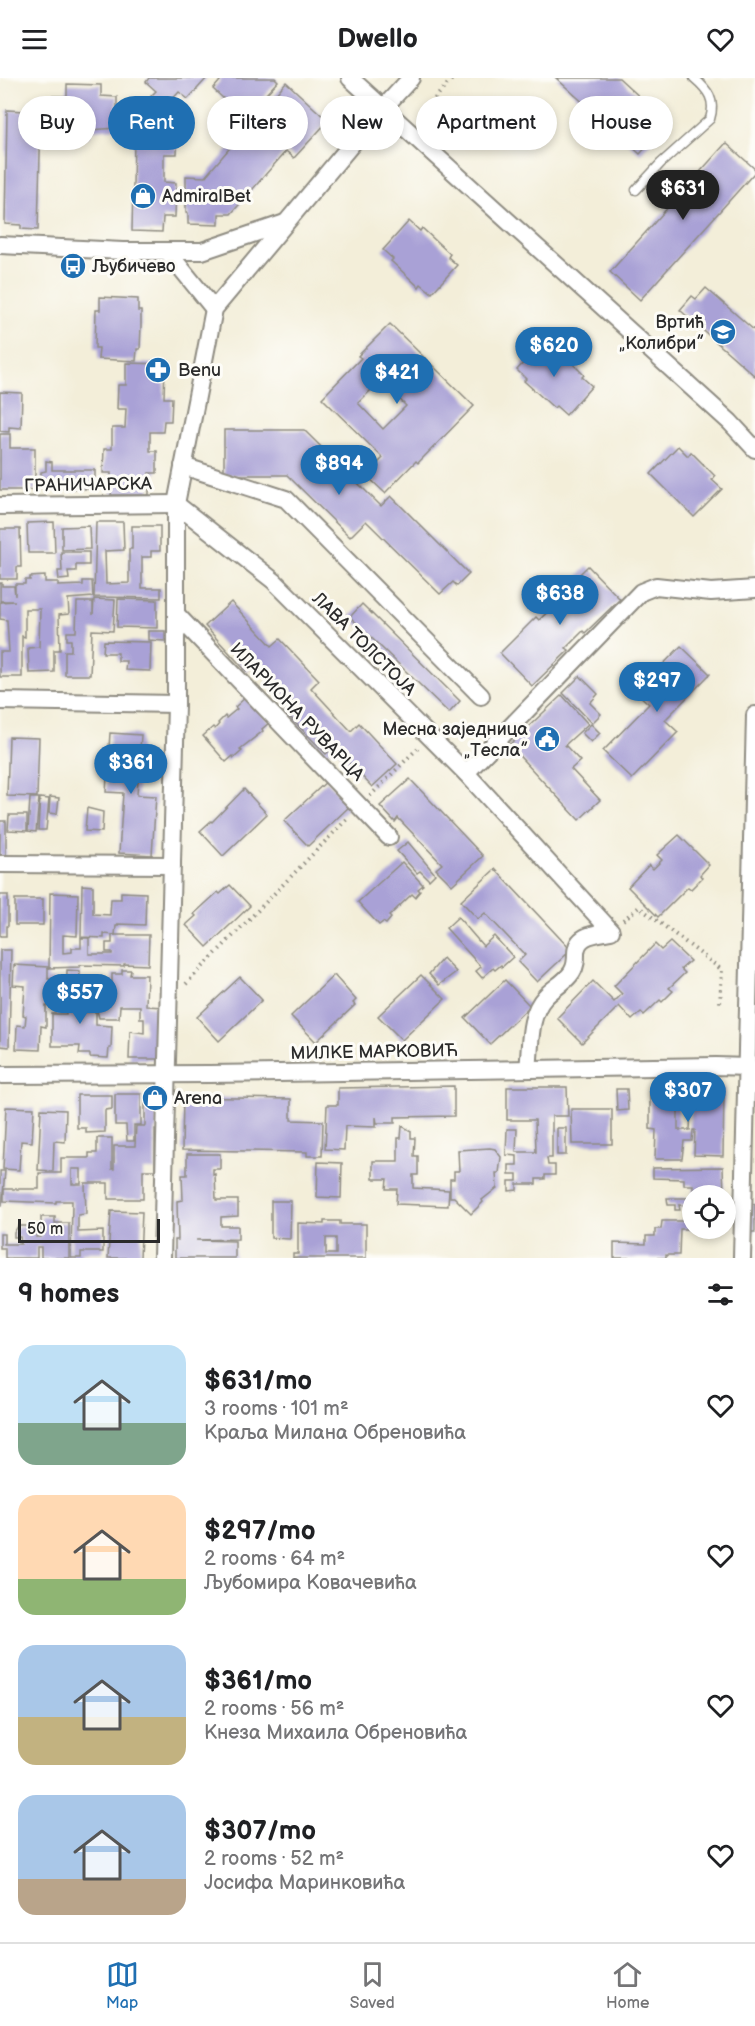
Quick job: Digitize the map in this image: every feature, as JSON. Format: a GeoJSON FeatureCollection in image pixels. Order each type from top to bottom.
{"type":"FeatureCollection","features":[{"type":"Feature","properties":{"kind":"street"},"geometry":{"type":"LineString","coordinates":[[350,78],[369,96]]}},
{"type":"Feature","properties":{"kind":"street"},"geometry":{"type":"LineString","coordinates":[[395,96],[411,78]]}},
{"type":"Feature","properties":{"kind":"street"},"geometry":{"type":"LineString","coordinates":[[404,128],[730,422],[755,449]]}},
{"type":"Feature","properties":{"kind":"street"},"geometry":{"type":"LineString","coordinates":[[162,1258],[176,704],[176,504],[214,309],[348,150]]}},
{"type":"Feature","properties":{"kind":"street"},"geometry":{"type":"LineString","coordinates":[[0,245],[123,251],[202,251],[286,223]]}},
{"type":"Feature","properties":{"kind":"street"},"geometry":{"type":"LineString","coordinates":[[167,251],[214,309]]}},
{"type":"Feature","properties":{"kind":"street"},"geometry":{"type":"LineString","coordinates":[[183,466],[286,499],[481,696]]}},
{"type":"Feature","properties":{"kind":"street","name":"ГРАНИЧАРСКА"},"geometry":{"type":"LineString","coordinates":[[0,506],[176,504]]}},
{"type":"Feature","properties":{"kind":"street","name":"ЛАВА ТОЛСТОЈА"},"geometry":{"type":"LineString","coordinates":[[176,504],[274,581],[466,773],[611,931]]}},
{"type":"Feature","properties":{"kind":"street"},"geometry":{"type":"LineString","coordinates":[[466,773],[641,592],[656,586],[711,592],[755,590]]}},
{"type":"Feature","properties":{"kind":"street","name":"ИЛАРИОНА РУВАРЦА"},"geometry":{"type":"LineString","coordinates":[[176,614],[389,837]]}},
{"type":"Feature","properties":{"kind":"street"},"geometry":{"type":"LineString","coordinates":[[0,701],[176,704]]}},
{"type":"Feature","properties":{"kind":"street"},"geometry":{"type":"LineString","coordinates":[[742,1258],[745,1113],[752,1069],[747,1008],[755,715]]}},
{"type":"Feature","properties":{"kind":"street"},"geometry":{"type":"LineString","coordinates":[[0,864],[172,865]]}},
{"type":"Feature","properties":{"kind":"street"},"geometry":{"type":"LineString","coordinates":[[528,1069],[534,1014],[540,1003],[574,969],[578,942],[584,937],[611,931]]}},
{"type":"Feature","properties":{"kind":"street","name":"МИЛКЕ МАРКОВИЋ"},"geometry":{"type":"LineString","coordinates":[[0,1075],[717,1066],[752,1069]]}},
{"type":"Feature","properties":{"kind":"lane"},"geometry":{"type":"LineString","coordinates":[[636,190],[661,163],[710,119],[713,109],[712,100],[704,87],[694,78]]}},
{"type":"Feature","properties":{"kind":"path"},"geometry":{"type":"LineString","coordinates":[[169,1002],[429,736]]}},
{"type":"Feature","properties":{"kind":"path"},"geometry":{"type":"LineString","coordinates":[[611,931],[639,907],[722,970],[720,1004]]}},
{"type":"Feature","properties":{"kind":"building"},"geometry":{"type":"Polygon","coordinates":[[[149,78],[207,78],[191,96],[184,96],[179,92],[175,96],[151,96],[156,91],[146,82],[149,78]]]}},
{"type":"Feature","properties":{"kind":"building"},"geometry":{"type":"Polygon","coordinates":[[[220,78],[275,78],[278,81],[264,96],[221,96],[213,89],[220,78]]]}},
{"type":"Feature","properties":{"kind":"building"},"geometry":{"type":"Polygon","coordinates":[[[556,78],[619,78],[639,96],[576,96],[556,78]]]}},
{"type":"Feature","properties":{"kind":"building"},"geometry":{"type":"Polygon","coordinates":[[[286,82],[301,96],[274,96],[286,82]]]}},
{"type":"Feature","properties":{"kind":"building"},"geometry":{"type":"Polygon","coordinates":[[[67,84],[101,85],[101,96],[108,96],[108,129],[96,130],[96,96],[67,96],[67,84]]]}},
{"type":"Feature","properties":{"kind":"building"},"geometry":{"type":"Polygon","coordinates":[[[308,102],[320,114],[320,130],[308,143],[308,102]]]}},
{"type":"Feature","properties":{"kind":"building"},"geometry":{"type":"Polygon","coordinates":[[[7,110],[18,111],[18,150],[40,150],[38,230],[21,229],[21,225],[5,224],[7,110]]]}},
{"type":"Feature","properties":{"kind":"building"},"geometry":{"type":"Polygon","coordinates":[[[726,143],[755,169],[755,172],[640,300],[610,272],[726,143]]]}},
{"type":"Feature","properties":{"kind":"building"},"geometry":{"type":"Polygon","coordinates":[[[134,150],[177,150],[177,154],[164,154],[164,182],[176,183],[175,217],[163,217],[162,232],[132,231],[134,150]]]}},
{"type":"Feature","properties":{"kind":"building"},"geometry":{"type":"Polygon","coordinates":[[[228,150],[301,150],[294,158],[286,151],[231,214],[219,214],[219,225],[188,224],[186,176],[205,177],[228,150]]]}},
{"type":"Feature","properties":{"kind":"building"},"geometry":{"type":"Polygon","coordinates":[[[409,221],[420,231],[422,228],[450,254],[448,257],[457,265],[432,293],[421,284],[419,287],[391,261],[393,259],[383,250],[409,221]]]}},
{"type":"Feature","properties":{"kind":"building"},"geometry":{"type":"Polygon","coordinates":[[[706,288],[755,331],[755,376],[680,310],[692,296],[696,299],[706,288]]]}},
{"type":"Feature","properties":{"kind":"building"},"geometry":{"type":"Polygon","coordinates":[[[100,297],[138,299],[141,326],[140,349],[137,349],[136,361],[98,359],[99,348],[95,348],[96,310],[100,310],[100,297]]]}},
{"type":"Feature","properties":{"kind":"building"},"geometry":{"type":"Polygon","coordinates":[[[390,324],[474,406],[385,493],[366,475],[383,458],[322,398],[361,358],[358,356],[390,324]],[[381,380],[358,403],[383,429],[406,406],[381,380]]]}},
{"type":"Feature","properties":{"kind":"building"},"geometry":{"type":"Polygon","coordinates":[[[543,341],[553,351],[555,348],[572,363],[592,386],[566,415],[556,406],[554,408],[524,381],[526,379],[517,370],[543,341]]]}},
{"type":"Feature","properties":{"kind":"building"},"geometry":{"type":"Polygon","coordinates":[[[126,363],[165,364],[164,398],[172,398],[171,421],[164,421],[163,432],[150,432],[150,451],[157,451],[157,473],[149,473],[149,495],[111,495],[111,473],[103,473],[104,449],[112,449],[112,428],[125,428],[126,409],[117,409],[118,385],[126,385],[126,363]]]}},
{"type":"Feature","properties":{"kind":"building"},"geometry":{"type":"Polygon","coordinates":[[[0,392],[22,393],[21,428],[9,427],[9,432],[0,431],[0,392]]]}},
{"type":"Feature","properties":{"kind":"building"},"geometry":{"type":"Polygon","coordinates":[[[224,430],[304,430],[381,506],[391,496],[469,574],[457,586],[453,582],[440,594],[366,521],[350,537],[287,475],[224,475],[224,430]]]}},
{"type":"Feature","properties":{"kind":"building"},"geometry":{"type":"Polygon","coordinates":[[[0,434],[10,434],[10,448],[35,448],[35,490],[0,490],[0,434]]]}},
{"type":"Feature","properties":{"kind":"building"},"geometry":{"type":"Polygon","coordinates":[[[678,446],[688,456],[691,452],[715,476],[712,480],[722,489],[694,517],[651,474],[678,446]]]}},
{"type":"Feature","properties":{"kind":"building"},"geometry":{"type":"Polygon","coordinates":[[[46,461],[52,462],[52,470],[95,470],[95,489],[41,488],[41,472],[46,471],[46,461]]]}},
{"type":"Feature","properties":{"kind":"building"},"geometry":{"type":"Polygon","coordinates":[[[54,522],[55,553],[28,553],[27,523],[54,522]]]}},
{"type":"Feature","properties":{"kind":"building"},"geometry":{"type":"Polygon","coordinates":[[[96,522],[123,522],[124,550],[105,551],[106,584],[129,583],[132,526],[160,526],[160,551],[151,551],[151,557],[142,557],[142,588],[161,588],[161,598],[94,597],[96,522]]]}},
{"type":"Feature","properties":{"kind":"building"},"geometry":{"type":"Polygon","coordinates":[[[89,526],[90,549],[62,550],[62,527],[89,526]]]}},
{"type":"Feature","properties":{"kind":"building"},"geometry":{"type":"Polygon","coordinates":[[[0,529],[20,529],[21,567],[17,567],[17,579],[0,579],[0,529]]]}},
{"type":"Feature","properties":{"kind":"building"},"geometry":{"type":"Polygon","coordinates":[[[61,552],[89,552],[89,565],[76,565],[76,571],[68,571],[69,579],[59,580],[58,571],[62,571],[61,552]]]}},
{"type":"Feature","properties":{"kind":"building"},"geometry":{"type":"Polygon","coordinates":[[[588,566],[620,599],[585,633],[583,631],[566,648],[569,650],[532,686],[500,653],[536,617],[539,620],[555,605],[551,602],[588,566]]]}},
{"type":"Feature","properties":{"kind":"building"},"geometry":{"type":"Polygon","coordinates":[[[45,576],[45,582],[58,582],[58,586],[83,585],[83,581],[92,581],[93,597],[68,599],[69,614],[59,615],[60,650],[54,650],[54,672],[29,673],[28,648],[39,647],[40,609],[25,609],[25,637],[22,636],[22,677],[0,677],[0,652],[9,652],[7,620],[0,619],[0,602],[15,601],[0,601],[0,583],[2,586],[14,586],[15,596],[15,584],[25,584],[25,580],[30,580],[30,577],[45,576]]]}},
{"type":"Feature","properties":{"kind":"building"},"geometry":{"type":"Polygon","coordinates":[[[94,599],[115,600],[113,631],[92,630],[90,675],[65,675],[65,651],[71,651],[71,640],[67,640],[67,632],[76,632],[77,602],[93,602],[93,615],[94,599]]]}},
{"type":"Feature","properties":{"kind":"building"},"geometry":{"type":"Polygon","coordinates":[[[118,599],[157,600],[157,628],[117,627],[118,599]]]}},
{"type":"Feature","properties":{"kind":"building"},"geometry":{"type":"Polygon","coordinates":[[[231,602],[272,646],[280,639],[319,680],[311,688],[351,731],[359,723],[397,764],[372,787],[334,747],[326,754],[285,712],[294,704],[255,662],[246,671],[205,626],[231,602]]]}},
{"type":"Feature","properties":{"kind":"building"},"geometry":{"type":"Polygon","coordinates":[[[362,604],[460,701],[449,713],[350,617],[362,604]]]}},
{"type":"Feature","properties":{"kind":"building"},"geometry":{"type":"Polygon","coordinates":[[[148,631],[165,631],[165,641],[148,640],[148,631]]]}},
{"type":"Feature","properties":{"kind":"building"},"geometry":{"type":"Polygon","coordinates":[[[104,641],[151,642],[150,671],[125,670],[126,661],[118,661],[118,653],[103,653],[104,641]]]}},
{"type":"Feature","properties":{"kind":"building"},"geometry":{"type":"Polygon","coordinates":[[[681,646],[710,674],[665,720],[678,732],[632,779],[603,751],[649,704],[636,692],[681,646]]]}},
{"type":"Feature","properties":{"kind":"building"},"geometry":{"type":"Polygon","coordinates":[[[580,676],[598,694],[590,703],[601,714],[592,723],[563,693],[580,676]]]}},
{"type":"Feature","properties":{"kind":"building"},"geometry":{"type":"Polygon","coordinates":[[[562,695],[588,724],[565,745],[580,761],[571,769],[600,800],[579,820],[509,745],[562,695]]]}},
{"type":"Feature","properties":{"kind":"building"},"geometry":{"type":"Polygon","coordinates":[[[246,697],[270,722],[262,729],[263,731],[240,749],[242,751],[226,762],[203,736],[213,727],[215,729],[218,723],[237,709],[235,707],[246,697]]]}},
{"type":"Feature","properties":{"kind":"building"},"geometry":{"type":"Polygon","coordinates":[[[591,724],[600,733],[591,742],[582,733],[591,724]]]}},
{"type":"Feature","properties":{"kind":"building"},"geometry":{"type":"Polygon","coordinates":[[[110,733],[141,735],[137,795],[156,796],[152,855],[119,853],[123,793],[106,792],[110,733]]]}},
{"type":"Feature","properties":{"kind":"building"},"geometry":{"type":"Polygon","coordinates":[[[9,737],[39,738],[37,797],[7,796],[9,737]]]}},
{"type":"Feature","properties":{"kind":"building"},"geometry":{"type":"Polygon","coordinates":[[[410,779],[483,856],[452,885],[436,869],[442,864],[398,818],[395,822],[380,806],[410,779]]]}},
{"type":"Feature","properties":{"kind":"building"},"geometry":{"type":"Polygon","coordinates":[[[327,781],[350,806],[308,846],[284,821],[327,781]]]}},
{"type":"Feature","properties":{"kind":"building"},"geometry":{"type":"Polygon","coordinates":[[[244,789],[267,814],[223,856],[200,831],[244,789]]]}},
{"type":"Feature","properties":{"kind":"building"},"geometry":{"type":"Polygon","coordinates":[[[50,797],[59,798],[57,814],[49,813],[50,797]]]}},
{"type":"Feature","properties":{"kind":"building"},"geometry":{"type":"Polygon","coordinates":[[[30,798],[39,798],[36,832],[28,831],[30,798]]]}},
{"type":"Feature","properties":{"kind":"building"},"geometry":{"type":"Polygon","coordinates":[[[40,798],[49,799],[46,830],[38,830],[40,798]]]}},
{"type":"Feature","properties":{"kind":"building"},"geometry":{"type":"Polygon","coordinates":[[[87,808],[103,812],[102,832],[85,831],[87,808]]]}},
{"type":"Feature","properties":{"kind":"building"},"geometry":{"type":"Polygon","coordinates":[[[9,815],[27,815],[27,831],[8,830],[9,815]]]}},
{"type":"Feature","properties":{"kind":"building"},"geometry":{"type":"Polygon","coordinates":[[[0,821],[6,821],[6,856],[0,856],[0,821]]]}},
{"type":"Feature","properties":{"kind":"building"},"geometry":{"type":"Polygon","coordinates":[[[679,835],[709,865],[700,875],[702,878],[691,889],[688,887],[658,917],[628,887],[649,865],[653,869],[662,860],[657,855],[679,835]]]}},
{"type":"Feature","properties":{"kind":"building"},"geometry":{"type":"Polygon","coordinates":[[[408,842],[435,874],[429,880],[420,871],[417,873],[397,851],[408,842]]]}},
{"type":"Feature","properties":{"kind":"building"},"geometry":{"type":"Polygon","coordinates":[[[402,862],[423,885],[418,889],[420,891],[415,897],[412,894],[389,916],[391,918],[386,924],[383,922],[379,925],[358,902],[402,862]]]}},
{"type":"Feature","properties":{"kind":"building"},"geometry":{"type":"Polygon","coordinates":[[[495,869],[571,950],[537,982],[518,962],[525,955],[485,913],[478,919],[461,901],[495,869]]]}},
{"type":"Feature","properties":{"kind":"building"},"geometry":{"type":"Polygon","coordinates":[[[82,885],[93,886],[93,914],[110,915],[111,899],[121,899],[121,892],[146,893],[145,925],[118,924],[115,935],[104,934],[104,938],[81,937],[82,885]]]}},
{"type":"Feature","properties":{"kind":"building"},"geometry":{"type":"Polygon","coordinates":[[[230,885],[250,906],[207,947],[186,925],[196,916],[194,914],[218,892],[220,894],[230,885]]]}},
{"type":"Feature","properties":{"kind":"building"},"geometry":{"type":"Polygon","coordinates":[[[50,893],[78,894],[77,936],[63,935],[63,953],[72,952],[72,948],[81,948],[81,938],[89,938],[89,954],[112,954],[112,952],[106,952],[106,943],[112,943],[112,935],[149,935],[148,965],[80,965],[80,967],[49,968],[50,893]]]}},
{"type":"Feature","properties":{"kind":"building"},"geometry":{"type":"Polygon","coordinates":[[[0,895],[8,895],[6,936],[0,936],[0,895]]]}},
{"type":"Feature","properties":{"kind":"building"},"geometry":{"type":"Polygon","coordinates":[[[15,899],[43,899],[43,925],[15,925],[15,899]]]}},
{"type":"Feature","properties":{"kind":"building"},"geometry":{"type":"Polygon","coordinates":[[[458,917],[483,946],[494,936],[513,957],[502,967],[501,965],[495,970],[493,968],[482,978],[476,971],[481,967],[446,928],[458,917]]]}},
{"type":"Feature","properties":{"kind":"building"},"geometry":{"type":"Polygon","coordinates":[[[670,942],[690,961],[681,969],[685,973],[669,988],[673,991],[644,1015],[641,1012],[632,1020],[619,1006],[582,1043],[557,1018],[593,981],[614,1002],[622,994],[614,986],[655,944],[661,950],[670,942]]]}},
{"type":"Feature","properties":{"kind":"building"},"geometry":{"type":"Polygon","coordinates":[[[0,950],[11,950],[9,1047],[0,1046],[0,950]]]}},
{"type":"Feature","properties":{"kind":"building"},"geometry":{"type":"Polygon","coordinates":[[[443,958],[456,972],[439,985],[429,974],[443,958]]]}},
{"type":"Feature","properties":{"kind":"building"},"geometry":{"type":"Polygon","coordinates":[[[14,965],[48,967],[48,979],[55,979],[54,1006],[46,1006],[46,1027],[41,1026],[40,1050],[16,1049],[17,1025],[25,1026],[26,1016],[23,1015],[25,986],[13,985],[14,965]]]}},
{"type":"Feature","properties":{"kind":"building"},"geometry":{"type":"Polygon","coordinates":[[[67,970],[80,971],[78,1015],[81,1015],[80,1012],[96,1012],[96,1025],[112,1026],[108,1058],[79,1054],[80,1046],[52,1046],[52,1014],[66,1014],[67,970]]]}},
{"type":"Feature","properties":{"kind":"building"},"geometry":{"type":"Polygon","coordinates":[[[122,970],[131,970],[130,975],[147,975],[146,1006],[164,1007],[161,1059],[129,1059],[130,1031],[144,1033],[144,1019],[140,1019],[140,1006],[120,1006],[119,1018],[99,1018],[97,1010],[99,1006],[103,1006],[103,983],[112,983],[112,974],[122,974],[122,970]]]}},
{"type":"Feature","properties":{"kind":"building"},"geometry":{"type":"Polygon","coordinates":[[[334,975],[356,1000],[353,1003],[355,1005],[316,1042],[291,1016],[334,975]]]}},
{"type":"Feature","properties":{"kind":"building"},"geometry":{"type":"Polygon","coordinates":[[[421,975],[445,999],[402,1040],[378,1016],[421,975]]]}},
{"type":"Feature","properties":{"kind":"building"},"geometry":{"type":"Polygon","coordinates":[[[240,977],[262,1000],[219,1041],[197,1017],[240,977]]]}},
{"type":"Feature","properties":{"kind":"building"},"geometry":{"type":"Polygon","coordinates":[[[505,980],[530,1006],[490,1044],[465,1018],[505,980]]]}},
{"type":"Feature","properties":{"kind":"building"},"geometry":{"type":"Polygon","coordinates":[[[454,1086],[454,1116],[395,1117],[395,1123],[377,1123],[376,1117],[376,1127],[345,1126],[344,1150],[325,1149],[327,1105],[338,1105],[338,1088],[454,1086]]]}},
{"type":"Feature","properties":{"kind":"building"},"geometry":{"type":"Polygon","coordinates":[[[507,1087],[567,1087],[568,1116],[552,1116],[552,1158],[547,1158],[548,1165],[555,1165],[555,1175],[545,1175],[545,1179],[536,1179],[536,1184],[517,1184],[517,1190],[509,1191],[509,1181],[517,1181],[517,1174],[509,1174],[509,1165],[517,1165],[517,1156],[506,1155],[507,1129],[517,1129],[516,1152],[536,1152],[535,1120],[507,1120],[507,1087]]]}},
{"type":"Feature","properties":{"kind":"building"},"geometry":{"type":"Polygon","coordinates":[[[694,1087],[724,1088],[723,1156],[694,1155],[695,1130],[693,1130],[692,1141],[684,1141],[682,1159],[655,1159],[656,1130],[650,1129],[650,1092],[678,1092],[678,1130],[690,1130],[691,1109],[694,1109],[694,1087]]]}},
{"type":"Feature","properties":{"kind":"building"},"geometry":{"type":"Polygon","coordinates":[[[616,1089],[627,1089],[628,1110],[617,1111],[616,1089]]]}},
{"type":"Feature","properties":{"kind":"building"},"geometry":{"type":"Polygon","coordinates":[[[115,1094],[141,1094],[141,1125],[134,1125],[134,1141],[127,1141],[126,1125],[115,1125],[115,1094]]]}},
{"type":"Feature","properties":{"kind":"building"},"geometry":{"type":"Polygon","coordinates":[[[77,1095],[112,1095],[112,1109],[105,1110],[105,1132],[86,1133],[86,1128],[77,1128],[77,1095]]]}},
{"type":"Feature","properties":{"kind":"building"},"geometry":{"type":"Polygon","coordinates":[[[145,1095],[157,1095],[155,1170],[143,1170],[143,1199],[108,1199],[108,1183],[85,1183],[86,1214],[78,1215],[78,1232],[103,1231],[103,1252],[81,1252],[81,1258],[71,1258],[72,1201],[56,1201],[56,1203],[4,1201],[4,1189],[39,1189],[39,1173],[61,1173],[61,1158],[89,1158],[89,1153],[97,1153],[97,1138],[112,1138],[112,1169],[114,1169],[114,1146],[135,1146],[136,1126],[145,1126],[145,1095]],[[72,1169],[72,1184],[81,1184],[81,1169],[72,1169]]]}},
{"type":"Feature","properties":{"kind":"building"},"geometry":{"type":"Polygon","coordinates":[[[183,1097],[291,1099],[291,1120],[323,1121],[322,1156],[307,1156],[307,1152],[182,1150],[183,1097]]]}},
{"type":"Feature","properties":{"kind":"building"},"geometry":{"type":"Polygon","coordinates":[[[6,1107],[34,1108],[32,1142],[21,1141],[19,1170],[3,1169],[6,1107]]]}},
{"type":"Feature","properties":{"kind":"building"},"geometry":{"type":"Polygon","coordinates":[[[41,1109],[66,1110],[65,1142],[54,1141],[53,1171],[38,1170],[41,1109]]]}},
{"type":"Feature","properties":{"kind":"building"},"geometry":{"type":"Polygon","coordinates":[[[571,1109],[612,1109],[612,1144],[572,1144],[571,1109]]]}},
{"type":"Feature","properties":{"kind":"building"},"geometry":{"type":"Polygon","coordinates":[[[402,1126],[411,1131],[411,1138],[415,1138],[414,1156],[418,1156],[418,1175],[413,1175],[413,1188],[449,1190],[448,1206],[396,1204],[397,1189],[386,1189],[387,1179],[373,1179],[373,1161],[398,1161],[398,1138],[401,1138],[402,1126]]]}},
{"type":"Feature","properties":{"kind":"building"},"geometry":{"type":"Polygon","coordinates":[[[557,1128],[566,1128],[566,1155],[557,1155],[557,1128]]]}},
{"type":"Feature","properties":{"kind":"building"},"geometry":{"type":"Polygon","coordinates":[[[495,1149],[501,1157],[499,1173],[496,1173],[497,1188],[482,1200],[483,1202],[471,1214],[454,1197],[450,1197],[450,1179],[454,1179],[454,1171],[459,1171],[458,1150],[495,1149]]]}},
{"type":"Feature","properties":{"kind":"building"},"geometry":{"type":"Polygon","coordinates":[[[187,1154],[220,1154],[220,1169],[213,1169],[216,1200],[238,1200],[238,1216],[221,1217],[221,1226],[238,1226],[238,1239],[196,1240],[235,1241],[235,1258],[175,1258],[175,1240],[178,1240],[177,1201],[183,1200],[182,1175],[187,1175],[187,1154]]]}},
{"type":"Feature","properties":{"kind":"building"},"geometry":{"type":"Polygon","coordinates":[[[318,1162],[342,1163],[341,1198],[317,1197],[318,1162]]]}},
{"type":"Feature","properties":{"kind":"building"},"geometry":{"type":"Polygon","coordinates":[[[723,1167],[724,1185],[684,1185],[684,1179],[653,1178],[653,1168],[723,1167]]]}},
{"type":"Feature","properties":{"kind":"building"},"geometry":{"type":"Polygon","coordinates":[[[0,1171],[5,1171],[2,1205],[0,1205],[0,1171]]]}},
{"type":"Feature","properties":{"kind":"building"},"geometry":{"type":"Polygon","coordinates":[[[667,1198],[682,1198],[682,1205],[679,1205],[680,1210],[675,1210],[675,1205],[668,1205],[667,1198]]]}},
{"type":"Feature","properties":{"kind":"building"},"geometry":{"type":"Polygon","coordinates":[[[271,1201],[291,1201],[290,1239],[271,1238],[271,1201]]]}},
{"type":"Feature","properties":{"kind":"building"},"geometry":{"type":"Polygon","coordinates":[[[751,1204],[755,1204],[755,1232],[751,1232],[751,1204]]]}},
{"type":"Feature","properties":{"kind":"building"},"geometry":{"type":"Polygon","coordinates":[[[111,1211],[142,1212],[140,1258],[108,1258],[111,1211]]]}},
{"type":"Feature","properties":{"kind":"building"},"geometry":{"type":"Polygon","coordinates":[[[41,1217],[55,1217],[55,1223],[69,1223],[69,1258],[41,1258],[41,1247],[37,1247],[37,1258],[5,1258],[5,1248],[0,1248],[0,1234],[4,1234],[4,1244],[21,1244],[20,1237],[14,1237],[18,1226],[36,1226],[36,1237],[41,1237],[41,1217]]]}},
{"type":"Feature","properties":{"kind":"building"},"geometry":{"type":"Polygon","coordinates":[[[324,1221],[340,1221],[340,1224],[366,1224],[366,1258],[293,1258],[293,1254],[298,1254],[298,1223],[324,1224],[324,1221]],[[326,1238],[326,1254],[336,1254],[336,1238],[326,1238]]]}},
{"type":"Feature","properties":{"kind":"building"},"geometry":{"type":"Polygon","coordinates":[[[662,1221],[682,1221],[679,1255],[666,1255],[666,1258],[614,1258],[614,1243],[646,1244],[646,1236],[655,1236],[655,1229],[661,1229],[662,1221]]]}},
{"type":"Feature","properties":{"kind":"place","name":"AdmiralBet"},"geometry":{"type":"Point","coordinates":[143,196]}},
{"type":"Feature","properties":{"kind":"place","name":"Љубичево"},"geometry":{"type":"Point","coordinates":[73,266]}},
{"type":"Feature","properties":{"kind":"place","name":"Вртић „Колибри”"},"geometry":{"type":"Point","coordinates":[723,332]}},
{"type":"Feature","properties":{"kind":"place","name":"Benu"},"geometry":{"type":"Point","coordinates":[158,370]}},
{"type":"Feature","properties":{"kind":"place","name":"Месна заједница „Тесла”"},"geometry":{"type":"Point","coordinates":[547,739]}},
{"type":"Feature","properties":{"kind":"place","name":"Arena"},"geometry":{"type":"Point","coordinates":[155,1098]}}]}
